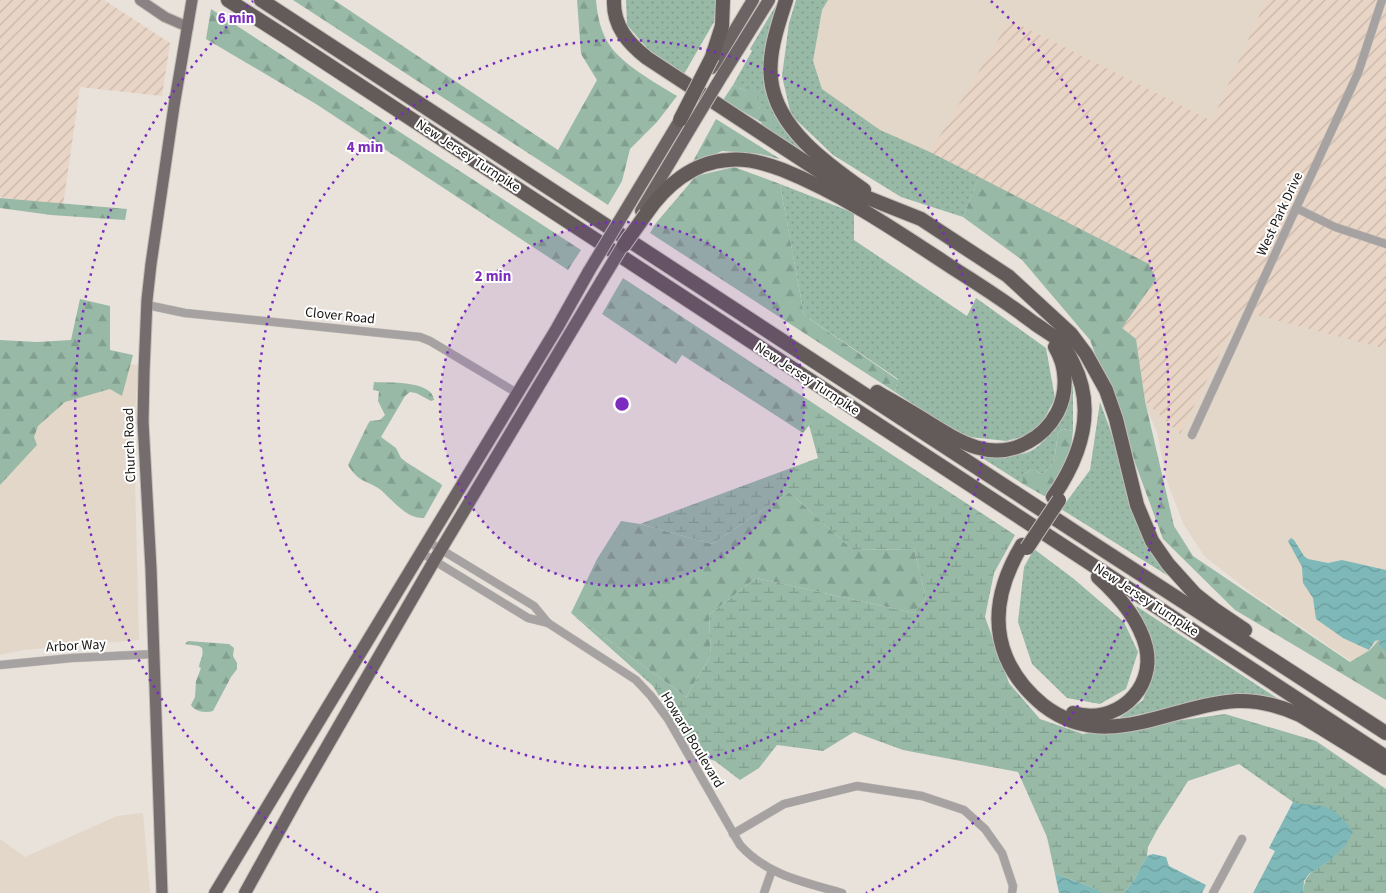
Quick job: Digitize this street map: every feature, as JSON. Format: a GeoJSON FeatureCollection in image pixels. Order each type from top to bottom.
{"type":"FeatureCollection","features":[{"type":"Feature","properties":{"kind":"highway","name":"New Jersey Turnpike"},"geometry":{"type":"LineString","coordinates":[[228,0],[984,496],[1386,757]]}},
{"type":"Feature","properties":{"kind":"highway","name":"New Jersey Turnpike"},"geometry":{"type":"LineString","coordinates":[[261,0],[1386,733]]}},
{"type":"Feature","properties":{"kind":"highway"},"geometry":{"type":"LineString","coordinates":[[606,0],[607,18],[610,26],[619,42],[631,55],[846,195],[875,218]]}},
{"type":"Feature","properties":{"kind":"highway"},"geometry":{"type":"LineString","coordinates":[[614,0],[614,12],[620,30],[631,44],[647,58],[848,190],[921,219],[1008,276],[1071,334],[1086,354],[1103,383],[1116,419],[1142,518],[1152,542],[1168,564],[1195,594],[1214,610],[1386,723]]}},
{"type":"Feature","properties":{"kind":"highway"},"geometry":{"type":"LineString","coordinates":[[716,66],[724,0]]}},
{"type":"Feature","properties":{"kind":"highway"},"geometry":{"type":"LineString","coordinates":[[245,893],[299,795],[438,555],[643,212],[685,123],[753,0]]}},
{"type":"Feature","properties":{"kind":"highway"},"geometry":{"type":"LineString","coordinates":[[215,893],[630,203],[685,123],[716,66],[769,0]]}},
{"type":"Feature","properties":{"kind":"highway"},"geometry":{"type":"LineString","coordinates":[[786,0],[774,43],[771,68],[772,87],[778,105],[794,130],[810,147],[885,205]]}},
{"type":"Feature","properties":{"kind":"highway"},"geometry":{"type":"LineString","coordinates":[[643,212],[666,189],[684,176],[710,163],[739,160],[758,162],[793,174],[875,218],[1007,303],[1055,338],[1069,355],[1081,383],[1085,403],[1085,425],[1078,450],[1056,498]]}},
{"type":"Feature","properties":{"kind":"highway"},"geometry":{"type":"LineString","coordinates":[[1042,308],[1079,357],[1088,381],[1093,404],[1092,427],[1086,450],[1077,471],[1056,498],[1008,570],[998,611],[999,631],[1004,652],[1013,672],[1025,688],[1048,708],[1076,722],[1095,726],[1115,727],[1217,703],[1239,701],[1264,703],[1300,715],[1386,768]]}},
{"type":"Feature","properties":{"kind":"highway"},"geometry":{"type":"LineString","coordinates":[[790,346],[844,372],[966,444],[989,451],[1004,451],[1026,443],[1040,434],[1052,422],[1062,401],[1065,379],[1060,356],[1051,341],[1036,324]]}},
{"type":"Feature","properties":{"kind":"highway"},"geometry":{"type":"LineString","coordinates":[[984,496],[996,509],[1098,577],[1114,592],[1128,610],[1143,637],[1148,661],[1142,685],[1134,698],[1122,708],[1105,715],[1096,716],[1068,712],[1042,695],[1021,671],[1011,650],[1008,638],[1006,607],[1010,587],[1025,546]]}},
{"type":"Feature","properties":{"kind":"main road"},"geometry":{"type":"LineString","coordinates":[[140,0],[165,17],[188,27]]}},
{"type":"Feature","properties":{"kind":"main road","name":"Church Road"},"geometry":{"type":"LineString","coordinates":[[162,893],[154,654],[143,422],[147,306],[153,246],[192,4]]}},
{"type":"Feature","properties":{"kind":"street","name":"West Park Drive"},"geometry":{"type":"LineString","coordinates":[[1192,435],[1358,73],[1382,0]]}},
{"type":"Feature","properties":{"kind":"street"},"geometry":{"type":"LineString","coordinates":[[1296,208],[1340,229],[1386,244]]}},
{"type":"Feature","properties":{"kind":"street","name":"Clover Road"},"geometry":{"type":"LineString","coordinates":[[147,306],[185,313],[414,336],[430,341],[516,393]]}},
{"type":"Feature","properties":{"kind":"street","name":"Howard Boulevard"},"geometry":{"type":"LineString","coordinates":[[424,547],[534,606],[548,623],[636,680],[668,719],[740,845],[751,858],[791,879],[842,893]]}},
{"type":"Feature","properties":{"kind":"street","name":"Howard Boulevard"},"geometry":{"type":"LineString","coordinates":[[424,547],[528,618],[548,623]]}},
{"type":"Feature","properties":{"kind":"street","name":"Arbor Way"},"geometry":{"type":"LineString","coordinates":[[0,665],[72,658],[154,654]]}},
{"type":"Feature","properties":{"kind":"street"},"geometry":{"type":"LineString","coordinates":[[734,834],[784,804],[857,786],[922,796],[964,810],[985,829],[1002,853],[1013,886],[1012,893]]}},
{"type":"Feature","properties":{"kind":"street"},"geometry":{"type":"LineString","coordinates":[[1213,893],[1242,839]]}},
{"type":"Feature","properties":{"kind":"street"},"geometry":{"type":"LineString","coordinates":[[764,893],[772,870]]}},
{"type":"Feature","properties":{"kind":"shaded area"},"geometry":{"type":"Polygon","coordinates":[[[0,0],[104,0],[170,43],[162,96],[80,87],[63,206],[0,197],[0,0]]]}},
{"type":"Feature","properties":{"kind":"shaded area"},"geometry":{"type":"Polygon","coordinates":[[[815,0],[1386,0],[1386,685],[1254,595],[1204,556],[1183,523],[1167,481],[1157,432],[1116,340],[1075,283],[802,77],[815,0]]]}},
{"type":"Feature","properties":{"kind":"shaded area"},"geometry":{"type":"Polygon","coordinates":[[[1266,0],[1386,0],[1386,349],[1241,311],[1180,434],[1145,401],[1136,339],[1122,328],[1155,279],[1149,264],[930,152],[1010,20],[1212,121],[1266,0]]]}},
{"type":"Feature","properties":{"kind":"shaded area"},"geometry":{"type":"Polygon","coordinates":[[[0,348],[138,365],[134,440],[139,640],[23,650],[0,655],[0,348]]]}},
{"type":"Feature","properties":{"kind":"shaded area"},"geometry":{"type":"Polygon","coordinates":[[[143,813],[150,893],[0,893],[0,839],[25,857],[117,816],[143,813]]]}},
{"type":"Feature","properties":{"kind":"green space"},"geometry":{"type":"Polygon","coordinates":[[[293,0],[334,0],[558,150],[597,80],[581,54],[577,0],[596,0],[601,26],[607,41],[613,49],[629,65],[677,96],[657,122],[630,149],[622,181],[608,205],[293,0]]]}},
{"type":"Feature","properties":{"kind":"green space"},"geometry":{"type":"Polygon","coordinates":[[[626,0],[716,0],[714,22],[684,74],[649,50],[627,25],[626,0]]]}},
{"type":"Feature","properties":{"kind":"green space"},"geometry":{"type":"Polygon","coordinates":[[[779,0],[766,78],[824,166],[769,131],[760,109],[746,91],[733,85],[752,51],[750,49],[779,0]]]}},
{"type":"Feature","properties":{"kind":"green space"},"geometry":{"type":"Polygon","coordinates":[[[796,0],[828,0],[822,10],[813,61],[822,89],[880,130],[930,152],[979,177],[963,217],[901,197],[833,155],[791,115],[782,76],[789,23],[796,0]]]}},
{"type":"Feature","properties":{"kind":"green space"},"geometry":{"type":"Polygon","coordinates":[[[211,9],[581,250],[568,270],[316,104],[206,39],[211,9]]]}},
{"type":"Feature","properties":{"kind":"green space"},"geometry":{"type":"Polygon","coordinates":[[[733,85],[746,91],[751,89],[758,93],[757,105],[760,109],[771,112],[775,119],[769,131],[763,127],[761,122],[723,100],[733,85]]]}},
{"type":"Feature","properties":{"kind":"green space"},"geometry":{"type":"Polygon","coordinates":[[[716,119],[780,159],[760,154],[722,151],[691,165],[716,119]]]}},
{"type":"Feature","properties":{"kind":"green space"},"geometry":{"type":"Polygon","coordinates":[[[734,167],[780,184],[804,315],[898,380],[895,392],[650,233],[656,223],[696,176],[734,167]]]}},
{"type":"Feature","properties":{"kind":"green space"},"geometry":{"type":"Polygon","coordinates":[[[979,177],[1149,264],[1156,279],[1122,328],[1136,339],[1145,401],[1174,526],[1193,556],[1350,662],[1370,650],[1379,640],[1386,650],[1386,700],[1235,610],[1163,539],[1090,340],[1022,260],[963,217],[979,177]]]}},
{"type":"Feature","properties":{"kind":"green space"},"geometry":{"type":"Polygon","coordinates":[[[780,184],[854,213],[854,240],[967,316],[976,298],[1046,348],[1055,398],[1037,433],[1006,441],[961,436],[895,392],[898,379],[804,315],[780,184]]]}},
{"type":"Feature","properties":{"kind":"green space"},"geometry":{"type":"Polygon","coordinates":[[[0,198],[127,209],[125,220],[51,215],[0,208],[0,198]]]}},
{"type":"Feature","properties":{"kind":"green space"},"geometry":{"type":"Polygon","coordinates":[[[623,278],[822,409],[803,433],[682,355],[676,364],[602,314],[623,278]]]}},
{"type":"Feature","properties":{"kind":"green space"},"geometry":{"type":"Polygon","coordinates":[[[80,299],[110,306],[110,350],[133,355],[122,396],[110,389],[65,402],[38,426],[34,437],[37,445],[0,485],[0,340],[37,342],[71,340],[80,299]]]}},
{"type":"Feature","properties":{"kind":"green space"},"geometry":{"type":"Polygon","coordinates":[[[374,382],[418,386],[426,389],[434,400],[431,401],[410,392],[405,396],[381,437],[396,448],[401,458],[406,462],[441,484],[442,486],[424,518],[418,518],[406,513],[382,491],[356,476],[348,465],[370,421],[380,420],[385,415],[378,401],[379,391],[373,390],[374,382]]]}},
{"type":"Feature","properties":{"kind":"green space"},"geometry":{"type":"Polygon","coordinates":[[[1073,385],[1073,431],[1063,429],[1058,433],[1054,462],[1043,474],[1032,470],[1023,474],[1023,484],[979,456],[1022,454],[1043,442],[1056,424],[1073,385]]]}},
{"type":"Feature","properties":{"kind":"green space"},"geometry":{"type":"Polygon","coordinates":[[[1100,402],[1116,446],[1136,516],[1170,577],[1061,509],[1090,470],[1100,402]]]}},
{"type":"Feature","properties":{"kind":"green space"},"geometry":{"type":"Polygon","coordinates":[[[822,409],[1015,535],[994,573],[985,617],[1009,683],[1040,719],[1083,734],[1225,714],[1316,741],[1386,789],[1386,893],[1303,893],[1305,881],[1310,874],[1328,862],[1310,805],[1293,802],[1239,764],[1188,781],[1157,830],[1148,847],[1147,856],[1134,880],[1124,893],[1103,893],[1055,874],[1047,837],[1018,772],[903,750],[854,732],[823,751],[777,745],[759,768],[740,780],[715,761],[694,754],[653,686],[571,613],[686,697],[711,655],[709,615],[756,578],[914,613],[926,598],[914,549],[853,550],[789,492],[712,544],[640,524],[818,458],[809,425],[822,409]]]}},
{"type":"Feature","properties":{"kind":"green space"},"geometry":{"type":"Polygon","coordinates":[[[1063,429],[1073,431],[1071,447],[1064,466],[1046,497],[1023,484],[1023,474],[1032,470],[1043,474],[1054,462],[1058,433],[1063,429]]]}},
{"type":"Feature","properties":{"kind":"green space"},"geometry":{"type":"Polygon","coordinates":[[[789,492],[853,550],[914,549],[926,598],[914,613],[756,578],[709,615],[711,655],[686,697],[571,613],[597,559],[621,521],[640,524],[712,544],[789,492]]]}},
{"type":"Feature","properties":{"kind":"green space"},"geometry":{"type":"Polygon","coordinates":[[[1034,549],[1074,579],[1124,622],[1138,652],[1126,689],[1100,704],[1067,698],[1032,664],[1018,622],[1024,567],[1034,549]]]}},
{"type":"Feature","properties":{"kind":"green space"},"geometry":{"type":"Polygon","coordinates":[[[1136,606],[1277,698],[1235,694],[1118,719],[1143,700],[1152,673],[1154,647],[1136,606]]]}},
{"type":"Feature","properties":{"kind":"green space"},"geometry":{"type":"Polygon","coordinates":[[[188,641],[229,644],[234,648],[233,656],[237,663],[237,669],[213,711],[200,711],[191,705],[195,697],[196,681],[201,668],[199,667],[202,648],[185,644],[188,641]]]}},
{"type":"Feature","properties":{"kind":"water"},"geometry":{"type":"Polygon","coordinates":[[[1291,538],[1308,559],[1328,563],[1342,560],[1386,570],[1386,651],[1380,646],[1379,640],[1375,641],[1369,650],[1343,638],[1316,619],[1313,598],[1303,583],[1302,567],[1288,541],[1291,538]]]}},
{"type":"Feature","properties":{"kind":"water"},"geometry":{"type":"Polygon","coordinates":[[[1293,802],[1322,806],[1331,810],[1344,820],[1353,832],[1345,846],[1328,862],[1309,874],[1304,881],[1303,893],[1253,893],[1275,851],[1269,848],[1293,802]]]}},
{"type":"Feature","properties":{"kind":"water"},"geometry":{"type":"Polygon","coordinates":[[[1153,854],[1166,857],[1169,866],[1206,885],[1202,893],[1124,893],[1134,880],[1147,856],[1153,854]]]}},
{"type":"Feature","properties":{"kind":"water"},"geometry":{"type":"Polygon","coordinates":[[[1055,874],[1084,884],[1103,893],[1059,893],[1055,874]]]}}]}
